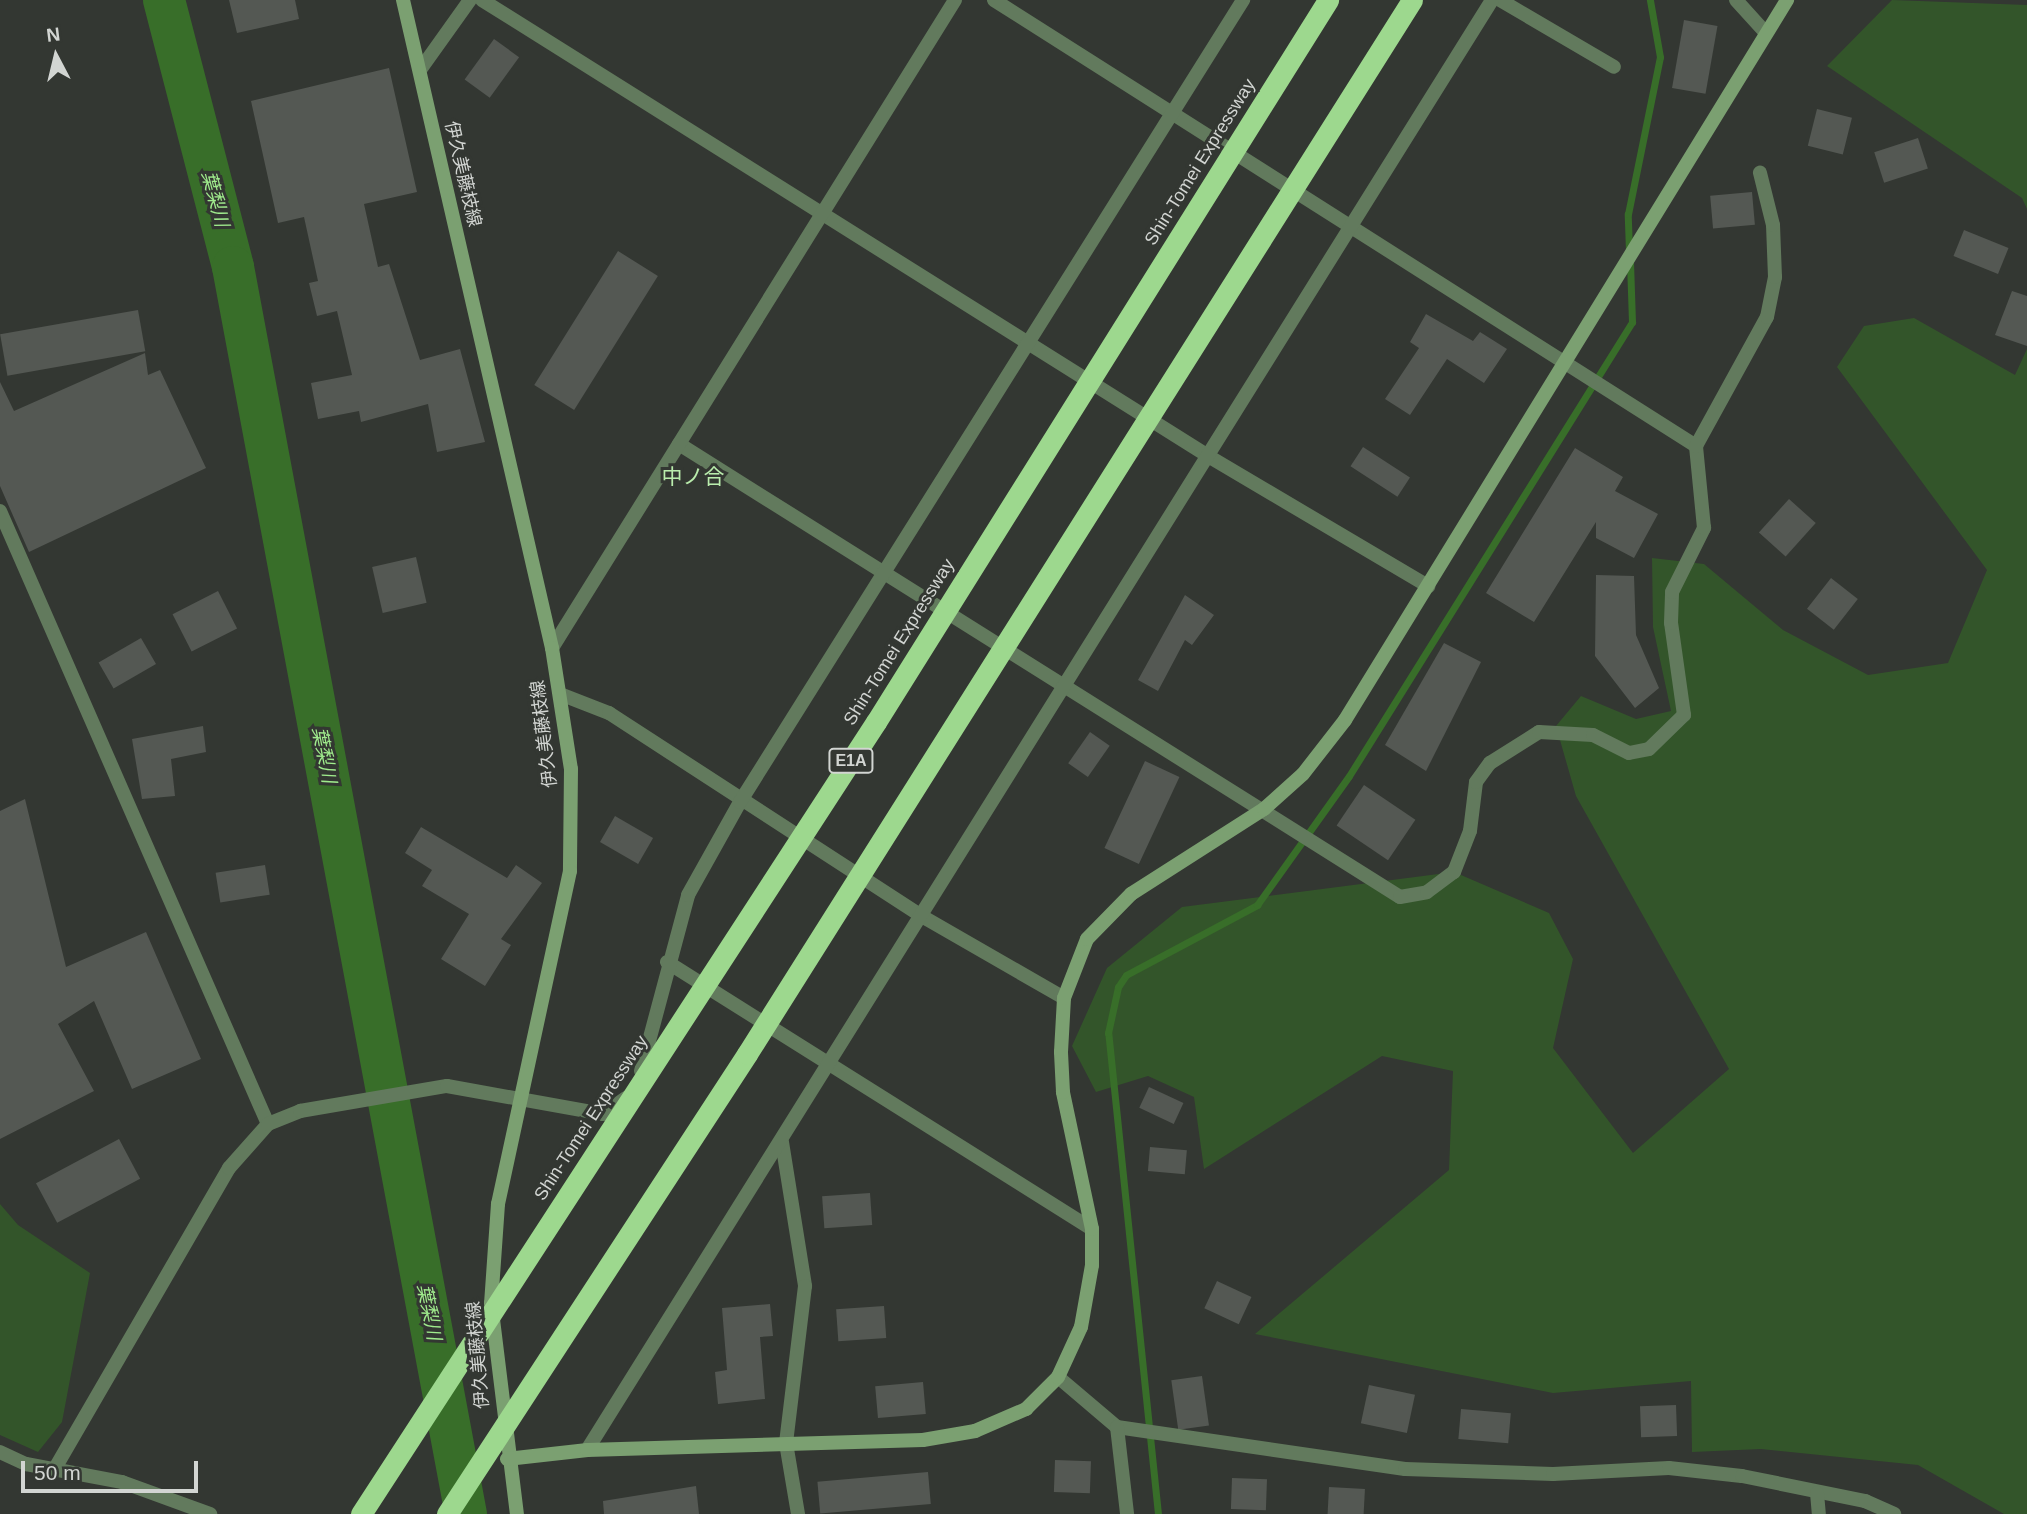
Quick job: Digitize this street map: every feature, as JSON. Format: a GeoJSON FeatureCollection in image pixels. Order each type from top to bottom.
{"type":"FeatureCollection","features":[{"type":"Feature","properties":{"kind":"highway","name":"Shin-Tomei Expressway"},"geometry":{"type":"LineString","coordinates":[[361,1514],[876,722],[1328,0]]}},
{"type":"Feature","properties":{"kind":"highway"},"geometry":{"type":"LineString","coordinates":[[447,1514],[747,1054],[1412,0]]}},
{"type":"Feature","properties":{"kind":"street","name":"伊久美藤枝線"},"geometry":{"type":"LineString","coordinates":[[402,0],[552,648],[571,769],[570,871],[499,1204],[491,1303],[507,1459],[517,1514]]}},
{"type":"Feature","properties":{"kind":"street"},"geometry":{"type":"LineString","coordinates":[[420,70],[470,0]]}},
{"type":"Feature","properties":{"kind":"street"},"geometry":{"type":"LineString","coordinates":[[482,0],[1208,456],[1428,586]]}},
{"type":"Feature","properties":{"kind":"street"},"geometry":{"type":"LineString","coordinates":[[552,648],[955,0]]}},
{"type":"Feature","properties":{"kind":"street"},"geometry":{"type":"LineString","coordinates":[[994,0],[1355,225],[1696,446]]}},
{"type":"Feature","properties":{"kind":"street"},"geometry":{"type":"LineString","coordinates":[[54,1470],[229,1168],[268,1124],[334,1106],[447,1086],[520,1096],[568,1111],[603,1114],[624,1101],[649,1048],[667,962],[688,895],[740,802],[1030,345],[1172,111],[1243,0]]}},
{"type":"Feature","properties":{"kind":"street"},"geometry":{"type":"LineString","coordinates":[[587,1450],[829,1063],[925,918],[1492,0]]}},
{"type":"Feature","properties":{"kind":"street"},"geometry":{"type":"LineString","coordinates":[[1500,0],[1614,67]]}},
{"type":"Feature","properties":{"kind":"street"},"geometry":{"type":"LineString","coordinates":[[1736,0],[1765,32]]}},
{"type":"Feature","properties":{"kind":"street"},"geometry":{"type":"LineString","coordinates":[[507,1459],[587,1450],[923,1440],[975,1431],[1027,1409],[1058,1377],[1081,1327],[1092,1229],[1063,1093],[1063,998],[1087,939],[1131,894],[1264,808],[1303,774],[1345,720],[1563,359],[1702,144],[1765,32],[1787,0]]}},
{"type":"Feature","properties":{"kind":"street"},"geometry":{"type":"LineString","coordinates":[[679,444],[1068,684],[1400,897],[1427,892],[1454,872],[1470,831],[1476,782],[1510,751],[1539,732],[1593,735],[1629,753],[1649,748],[1684,715],[1671,623],[1672,592],[1704,528],[1696,446],[1767,317],[1775,276],[1774,238],[1760,173]]}},
{"type":"Feature","properties":{"kind":"street"},"geometry":{"type":"LineString","coordinates":[[0,511],[268,1124]]}},
{"type":"Feature","properties":{"kind":"street"},"geometry":{"type":"LineString","coordinates":[[560,694],[608,713],[740,802],[925,918],[1063,998]]}},
{"type":"Feature","properties":{"kind":"street"},"geometry":{"type":"LineString","coordinates":[[667,962],[1092,1229]]}},
{"type":"Feature","properties":{"kind":"street"},"geometry":{"type":"LineString","coordinates":[[782,1142],[805,1286],[786,1443],[798,1514]]}},
{"type":"Feature","properties":{"kind":"street"},"geometry":{"type":"LineString","coordinates":[[1058,1377],[1117,1427],[1405,1469],[1553,1474],[1669,1468],[1866,1501],[1894,1514]]}},
{"type":"Feature","properties":{"kind":"street"},"geometry":{"type":"LineString","coordinates":[[1117,1427],[1127,1514]]}},
{"type":"Feature","properties":{"kind":"street"},"geometry":{"type":"LineString","coordinates":[[0,1452],[54,1470],[122,1482],[210,1514]]}},
{"type":"Feature","properties":{"kind":"street"},"geometry":{"type":"LineString","coordinates":[[1817,1493],[1819,1514]]}},
{"type":"Feature","properties":{"kind":"green space"},"geometry":{"type":"Polygon","coordinates":[[[1892,0],[2027,5],[2027,209],[2022,198],[1827,66],[1892,0]]]}},
{"type":"Feature","properties":{"kind":"green space"},"geometry":{"type":"Polygon","coordinates":[[[1914,318],[2015,375],[2027,349],[2027,1514],[2004,1514],[1918,1465],[1761,1449],[1692,1452],[1691,1381],[1553,1393],[1255,1334],[1449,1170],[1453,1071],[1382,1056],[1204,1169],[1194,1097],[1148,1076],[1096,1092],[1072,1046],[1107,968],[1182,907],[1454,872],[1549,913],[1573,959],[1553,1048],[1633,1153],[1729,1069],[1576,796],[1556,726],[1581,696],[1636,719],[1671,711],[1653,627],[1652,558],[1704,564],[1783,630],[1868,675],[1948,663],[1987,570],[1837,367],[1864,326],[1914,318]]]}},
{"type":"Feature","properties":{"kind":"green space"},"geometry":{"type":"Polygon","coordinates":[[[0,1204],[18,1225],[90,1273],[62,1422],[38,1452],[0,1435],[0,1204]]]}},
{"type":"Feature","properties":{"kind":"building"},"geometry":{"type":"Polygon","coordinates":[[[229,0],[295,0],[299,19],[237,33],[229,0]]]}},
{"type":"Feature","properties":{"kind":"building"},"geometry":{"type":"Polygon","coordinates":[[[1684,20],[1717,26],[1706,94],[1672,88],[1684,20]]]}},
{"type":"Feature","properties":{"kind":"building"},"geometry":{"type":"Polygon","coordinates":[[[494,39],[519,57],[490,98],[465,79],[494,39]]]}},
{"type":"Feature","properties":{"kind":"building"},"geometry":{"type":"Polygon","coordinates":[[[389,68],[417,192],[364,204],[378,267],[389,264],[420,360],[460,349],[485,442],[437,452],[428,404],[361,422],[359,411],[318,419],[311,383],[352,375],[337,311],[317,316],[309,283],[318,281],[304,217],[278,223],[251,101],[389,68]]]}},
{"type":"Feature","properties":{"kind":"building"},"geometry":{"type":"Polygon","coordinates":[[[1817,109],[1852,118],[1843,155],[1808,146],[1817,109]]]}},
{"type":"Feature","properties":{"kind":"building"},"geometry":{"type":"Polygon","coordinates":[[[1918,138],[1928,168],[1884,183],[1874,152],[1918,138]]]}},
{"type":"Feature","properties":{"kind":"building"},"geometry":{"type":"Polygon","coordinates":[[[1752,192],[1755,225],[1713,229],[1710,196],[1752,192]]]}},
{"type":"Feature","properties":{"kind":"building"},"geometry":{"type":"Polygon","coordinates":[[[1964,230],[2009,248],[1998,274],[1954,256],[1964,230]]]}},
{"type":"Feature","properties":{"kind":"building"},"geometry":{"type":"Polygon","coordinates":[[[618,251],[658,276],[574,410],[534,385],[618,251]]]}},
{"type":"Feature","properties":{"kind":"building"},"geometry":{"type":"Polygon","coordinates":[[[2012,291],[2027,296],[2027,346],[1995,335],[2012,291]]]}},
{"type":"Feature","properties":{"kind":"building"},"geometry":{"type":"Polygon","coordinates":[[[138,310],[145,351],[7,376],[0,334],[138,310]]]}},
{"type":"Feature","properties":{"kind":"building"},"geometry":{"type":"Polygon","coordinates":[[[1426,314],[1473,341],[1480,332],[1507,349],[1484,383],[1447,359],[1410,415],[1385,399],[1419,348],[1410,342],[1426,314]]]}},
{"type":"Feature","properties":{"kind":"building"},"geometry":{"type":"Polygon","coordinates":[[[145,353],[148,375],[160,370],[206,468],[29,552],[0,486],[0,382],[14,411],[145,353]]]}},
{"type":"Feature","properties":{"kind":"building"},"geometry":{"type":"Polygon","coordinates":[[[1363,447],[1410,477],[1397,497],[1350,466],[1363,447]]]}},
{"type":"Feature","properties":{"kind":"building"},"geometry":{"type":"Polygon","coordinates":[[[1575,448],[1623,477],[1615,491],[1658,514],[1634,558],[1596,538],[1596,522],[1534,622],[1486,593],[1575,448]]]}},
{"type":"Feature","properties":{"kind":"building"},"geometry":{"type":"Polygon","coordinates":[[[1789,499],[1816,523],[1786,557],[1759,532],[1789,499]]]}},
{"type":"Feature","properties":{"kind":"building"},"geometry":{"type":"Polygon","coordinates":[[[416,557],[427,603],[383,613],[372,567],[416,557]]]}},
{"type":"Feature","properties":{"kind":"building"},"geometry":{"type":"Polygon","coordinates":[[[1596,575],[1634,576],[1636,635],[1659,688],[1635,708],[1595,656],[1596,575]]]}},
{"type":"Feature","properties":{"kind":"building"},"geometry":{"type":"Polygon","coordinates":[[[1831,578],[1858,599],[1834,630],[1807,609],[1831,578]]]}},
{"type":"Feature","properties":{"kind":"building"},"geometry":{"type":"Polygon","coordinates":[[[218,591],[237,628],[192,652],[173,614],[218,591]]]}},
{"type":"Feature","properties":{"kind":"building"},"geometry":{"type":"Polygon","coordinates":[[[1185,595],[1214,615],[1192,645],[1185,640],[1158,691],[1138,680],[1185,595]]]}},
{"type":"Feature","properties":{"kind":"building"},"geometry":{"type":"Polygon","coordinates":[[[141,638],[156,664],[114,688],[99,662],[141,638]]]}},
{"type":"Feature","properties":{"kind":"building"},"geometry":{"type":"Polygon","coordinates":[[[1444,643],[1481,662],[1426,771],[1385,745],[1444,643]]]}},
{"type":"Feature","properties":{"kind":"building"},"geometry":{"type":"Polygon","coordinates":[[[203,726],[206,752],[171,759],[175,796],[142,799],[132,739],[203,726]]]}},
{"type":"Feature","properties":{"kind":"building"},"geometry":{"type":"Polygon","coordinates":[[[1090,732],[1110,746],[1088,777],[1068,763],[1090,732]]]}},
{"type":"Feature","properties":{"kind":"building"},"geometry":{"type":"Polygon","coordinates":[[[1145,761],[1179,777],[1139,864],[1104,848],[1145,761]]]}},
{"type":"Feature","properties":{"kind":"building"},"geometry":{"type":"Polygon","coordinates":[[[1364,785],[1415,820],[1388,860],[1337,826],[1364,785]]]}},
{"type":"Feature","properties":{"kind":"building"},"geometry":{"type":"Polygon","coordinates":[[[25,799],[66,967],[146,932],[201,1059],[132,1089],[94,1001],[58,1024],[94,1091],[0,1139],[0,811],[25,799]]]}},
{"type":"Feature","properties":{"kind":"building"},"geometry":{"type":"Polygon","coordinates":[[[615,816],[653,838],[638,864],[600,842],[615,816]]]}},
{"type":"Feature","properties":{"kind":"building"},"geometry":{"type":"Polygon","coordinates":[[[421,827],[507,878],[516,865],[542,883],[501,939],[511,945],[485,986],[441,959],[469,914],[422,886],[432,870],[405,853],[421,827]]]}},
{"type":"Feature","properties":{"kind":"building"},"geometry":{"type":"Polygon","coordinates":[[[265,865],[270,895],[220,902],[216,873],[265,865]]]}},
{"type":"Feature","properties":{"kind":"building"},"geometry":{"type":"Polygon","coordinates":[[[1149,1087],[1183,1103],[1174,1124],[1139,1108],[1149,1087]]]}},
{"type":"Feature","properties":{"kind":"building"},"geometry":{"type":"Polygon","coordinates":[[[119,1139],[140,1179],[57,1223],[36,1183],[119,1139]]]}},
{"type":"Feature","properties":{"kind":"building"},"geometry":{"type":"Polygon","coordinates":[[[1150,1147],[1187,1150],[1185,1174],[1148,1171],[1150,1147]]]}},
{"type":"Feature","properties":{"kind":"building"},"geometry":{"type":"Polygon","coordinates":[[[870,1193],[872,1225],[824,1228],[822,1196],[870,1193]]]}},
{"type":"Feature","properties":{"kind":"building"},"geometry":{"type":"Polygon","coordinates":[[[1217,1281],[1251,1297],[1239,1324],[1204,1308],[1217,1281]]]}},
{"type":"Feature","properties":{"kind":"building"},"geometry":{"type":"Polygon","coordinates":[[[770,1304],[773,1336],[760,1337],[765,1399],[718,1404],[715,1372],[727,1370],[722,1308],[770,1304]]]}},
{"type":"Feature","properties":{"kind":"building"},"geometry":{"type":"Polygon","coordinates":[[[884,1306],[886,1338],[838,1341],[836,1309],[884,1306]]]}},
{"type":"Feature","properties":{"kind":"building"},"geometry":{"type":"Polygon","coordinates":[[[1202,1376],[1209,1426],[1178,1430],[1171,1380],[1202,1376]]]}},
{"type":"Feature","properties":{"kind":"building"},"geometry":{"type":"Polygon","coordinates":[[[923,1382],[926,1414],[878,1418],[875,1386],[923,1382]]]}},
{"type":"Feature","properties":{"kind":"building"},"geometry":{"type":"Polygon","coordinates":[[[1369,1385],[1415,1395],[1407,1433],[1361,1423],[1369,1385]]]}},
{"type":"Feature","properties":{"kind":"building"},"geometry":{"type":"Polygon","coordinates":[[[1676,1405],[1677,1436],[1641,1437],[1640,1406],[1676,1405]]]}},
{"type":"Feature","properties":{"kind":"building"},"geometry":{"type":"Polygon","coordinates":[[[1461,1409],[1511,1413],[1508,1443],[1458,1439],[1461,1409]]]}},
{"type":"Feature","properties":{"kind":"building"},"geometry":{"type":"Polygon","coordinates":[[[1055,1460],[1091,1461],[1090,1493],[1054,1492],[1055,1460]]]}},
{"type":"Feature","properties":{"kind":"building"},"geometry":{"type":"Polygon","coordinates":[[[928,1472],[931,1504],[820,1514],[817,1482],[928,1472]]]}},
{"type":"Feature","properties":{"kind":"building"},"geometry":{"type":"Polygon","coordinates":[[[1232,1478],[1267,1479],[1266,1510],[1231,1509],[1232,1478]]]}},
{"type":"Feature","properties":{"kind":"building"},"geometry":{"type":"Polygon","coordinates":[[[696,1486],[699,1514],[604,1514],[603,1501],[696,1486]]]}},
{"type":"Feature","properties":{"kind":"building"},"geometry":{"type":"Polygon","coordinates":[[[1329,1487],[1365,1489],[1364,1514],[1328,1514],[1329,1487]]]}},
{"type":"Feature","properties":{"kind":"waterway","name":"葉梨川"},"geometry":{"type":"LineString","coordinates":[[164,0],[233,267],[466,1514]]}},
{"type":"Feature","properties":{"kind":"waterway"},"geometry":{"type":"LineString","coordinates":[[1629,251],[1628,214],[1660,57],[1650,0]]}},
{"type":"Feature","properties":{"kind":"waterway"},"geometry":{"type":"LineString","coordinates":[[1158,1514],[1108,1033],[1118,987],[1126,975],[1257,905],[1349,776],[1632,322],[1630,263]]}},
{"type":"Feature","properties":{"kind":"district","name":"中ノ合"},"geometry":{"type":"Point","coordinates":[693,477]}}]}
